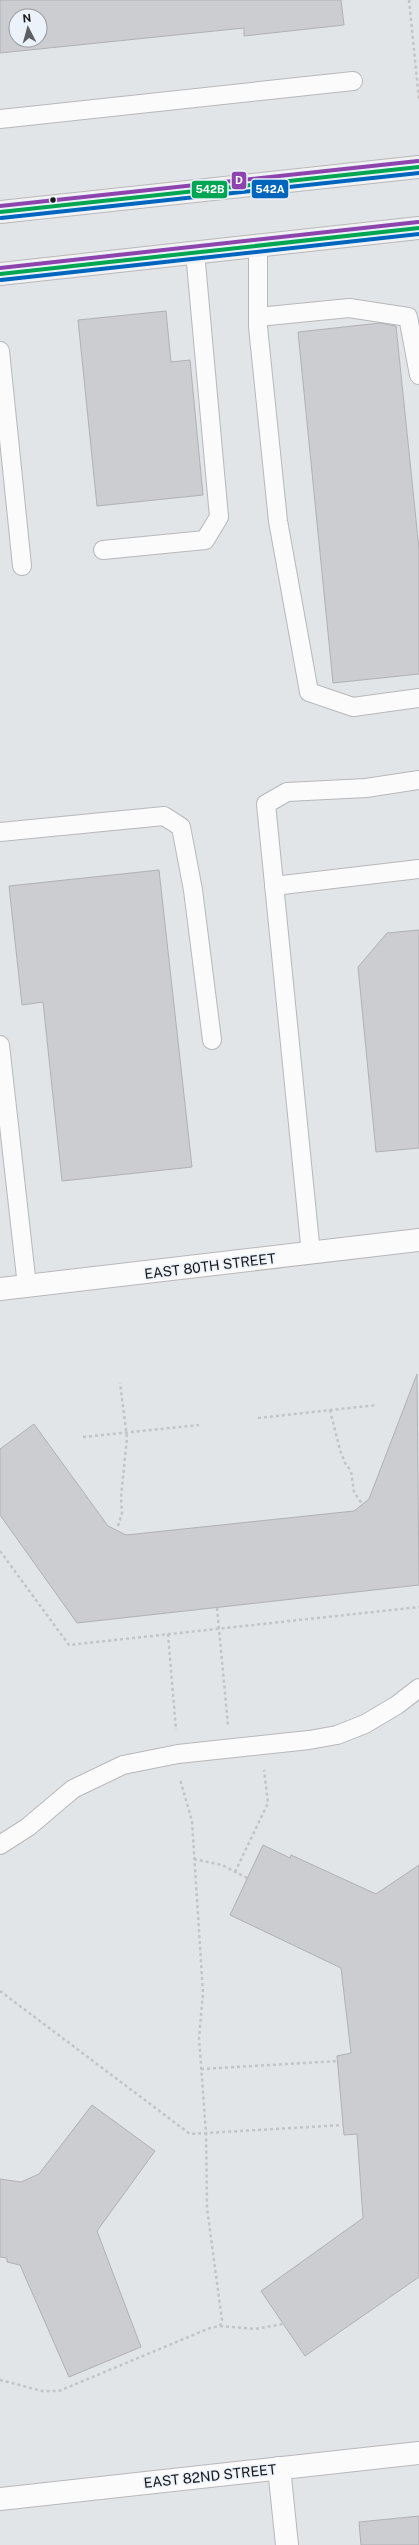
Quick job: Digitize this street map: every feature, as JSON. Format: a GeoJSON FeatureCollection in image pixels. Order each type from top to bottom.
{"type":"FeatureCollection","features":[{"type":"Feature","properties":{"kind":"main road"},"geometry":{"type":"LineString","coordinates":[[0,212],[419,167]]}},
{"type":"Feature","properties":{"kind":"main road"},"geometry":{"type":"LineString","coordinates":[[0,274],[419,228]]}},
{"type":"Feature","properties":{"kind":"street","name":"EAST 80TH STREET"},"geometry":{"type":"LineString","coordinates":[[0,1289],[311,1254],[419,1240]]}},
{"type":"Feature","properties":{"kind":"street","name":"EAST 82ND STREET"},"geometry":{"type":"LineString","coordinates":[[0,2499],[419,2453]]}},
{"type":"Feature","properties":{"kind":"street"},"geometry":{"type":"LineString","coordinates":[[279,2468],[287,2545]]}},
{"type":"Feature","properties":{"kind":"lane"},"geometry":{"type":"LineString","coordinates":[[0,119],[353,81]]}},
{"type":"Feature","properties":{"kind":"lane"},"geometry":{"type":"LineString","coordinates":[[258,246],[258,317],[278,521],[309,692],[353,707],[419,698]]}},
{"type":"Feature","properties":{"kind":"lane"},"geometry":{"type":"LineString","coordinates":[[103,550],[205,540],[219,517],[195,252]]}},
{"type":"Feature","properties":{"kind":"lane"},"geometry":{"type":"LineString","coordinates":[[258,317],[349,308],[408,317],[419,375]]}},
{"type":"Feature","properties":{"kind":"lane"},"geometry":{"type":"LineString","coordinates":[[0,351],[22,566]]}},
{"type":"Feature","properties":{"kind":"lane"},"geometry":{"type":"LineString","coordinates":[[311,1254],[266,804],[287,792],[366,788],[419,780]]}},
{"type":"Feature","properties":{"kind":"lane"},"geometry":{"type":"LineString","coordinates":[[0,832],[164,816],[182,827],[193,890],[212,1040]]}},
{"type":"Feature","properties":{"kind":"lane"},"geometry":{"type":"LineString","coordinates":[[274,886],[419,869]]}},
{"type":"Feature","properties":{"kind":"lane"},"geometry":{"type":"LineString","coordinates":[[0,1045],[27,1286]]}},
{"type":"Feature","properties":{"kind":"lane"},"geometry":{"type":"LineString","coordinates":[[0,1845],[28,1826],[73,1789],[123,1764],[178,1754],[262,1746],[336,1735],[365,1724],[397,1705],[419,1688]]}},
{"type":"Feature","properties":{"kind":"path"},"geometry":{"type":"LineString","coordinates":[[410,0],[419,100]]}},
{"type":"Feature","properties":{"kind":"path"},"geometry":{"type":"LineString","coordinates":[[118,1526],[122,1513],[126,1433],[120,1382]]}},
{"type":"Feature","properties":{"kind":"path"},"geometry":{"type":"LineString","coordinates":[[258,1418],[377,1405]]}},
{"type":"Feature","properties":{"kind":"path"},"geometry":{"type":"LineString","coordinates":[[330,1410],[342,1457],[351,1471],[354,1492],[362,1504]]}},
{"type":"Feature","properties":{"kind":"path"},"geometry":{"type":"LineString","coordinates":[[83,1437],[199,1425]]}},
{"type":"Feature","properties":{"kind":"path"},"geometry":{"type":"LineString","coordinates":[[0,1551],[70,1645],[419,1607]]}},
{"type":"Feature","properties":{"kind":"path"},"geometry":{"type":"LineString","coordinates":[[217,1608],[231,1749]]}},
{"type":"Feature","properties":{"kind":"path"},"geometry":{"type":"LineString","coordinates":[[168,1634],[178,1754]]}},
{"type":"Feature","properties":{"kind":"path"},"geometry":{"type":"LineString","coordinates":[[235,1872],[268,1803],[262,1746]]}},
{"type":"Feature","properties":{"kind":"path"},"geometry":{"type":"LineString","coordinates":[[179,1777],[192,1822],[203,1993],[199,2026],[206,2133],[207,2208],[222,2320],[220,2326]]}},
{"type":"Feature","properties":{"kind":"path"},"geometry":{"type":"LineString","coordinates":[[194,1859],[208,1860],[247,1878]]}},
{"type":"Feature","properties":{"kind":"path"},"geometry":{"type":"LineString","coordinates":[[0,1991],[190,2134],[343,2125]]}},
{"type":"Feature","properties":{"kind":"path"},"geometry":{"type":"LineString","coordinates":[[201,2069],[338,2061]]}},
{"type":"Feature","properties":{"kind":"path"},"geometry":{"type":"LineString","coordinates":[[0,2380],[42,2391],[59,2391],[210,2328],[220,2326],[255,2329],[283,2324]]}},
{"type":"Feature","properties":{"kind":"building"},"geometry":{"type":"Polygon","coordinates":[[[0,0],[341,0],[344,25],[244,36],[244,28],[0,53],[0,0]]]}},
{"type":"Feature","properties":{"kind":"building"},"geometry":{"type":"Polygon","coordinates":[[[166,311],[171,362],[190,360],[203,495],[97,506],[78,320],[166,311]]]}},
{"type":"Feature","properties":{"kind":"building"},"geometry":{"type":"Polygon","coordinates":[[[380,323],[396,326],[419,549],[419,674],[333,683],[298,332],[380,323]]]}},
{"type":"Feature","properties":{"kind":"building"},"geometry":{"type":"Polygon","coordinates":[[[159,870],[192,1167],[62,1181],[43,1002],[22,1005],[9,886],[159,870]]]}},
{"type":"Feature","properties":{"kind":"building"},"geometry":{"type":"Polygon","coordinates":[[[419,930],[419,1148],[376,1152],[358,967],[387,933],[419,930]]]}},
{"type":"Feature","properties":{"kind":"building"},"geometry":{"type":"Polygon","coordinates":[[[417,1374],[419,1585],[77,1623],[0,1515],[0,1449],[34,1424],[108,1526],[126,1535],[354,1511],[369,1499],[417,1374]]]}},
{"type":"Feature","properties":{"kind":"building"},"geometry":{"type":"Polygon","coordinates":[[[263,1845],[290,1858],[291,1855],[376,1894],[419,1865],[419,2277],[305,2356],[261,2291],[363,2218],[357,2134],[344,2135],[337,2056],[351,2053],[341,1968],[230,1915],[263,1845]]]}},
{"type":"Feature","properties":{"kind":"building"},"geometry":{"type":"Polygon","coordinates":[[[92,2105],[155,2151],[97,2231],[141,2347],[69,2377],[20,2265],[7,2262],[7,2258],[0,2257],[0,2179],[21,2182],[39,2174],[92,2105]]]}},
{"type":"Feature","properties":{"kind":"building"},"geometry":{"type":"Polygon","coordinates":[[[419,2516],[419,2545],[361,2545],[359,2522],[419,2516]]]}},
{"type":"Feature","properties":{"kind":"transit line","name":"D"},"geometry":{"type":"LineString","coordinates":[[0,206],[418,161]]}},
{"type":"Feature","properties":{"kind":"transit line","name":"542B"},"geometry":{"type":"LineString","coordinates":[[0,212],[419,167]]}},
{"type":"Feature","properties":{"kind":"transit line","name":"542A"},"geometry":{"type":"LineString","coordinates":[[1,218],[419,173]]}},
{"type":"Feature","properties":{"kind":"transit line","name":"D"},"geometry":{"type":"LineString","coordinates":[[0,268],[418,222]]}},
{"type":"Feature","properties":{"kind":"transit line","name":"542B"},"geometry":{"type":"LineString","coordinates":[[0,274],[419,228]]}},
{"type":"Feature","properties":{"kind":"transit line","name":"542A"},"geometry":{"type":"LineString","coordinates":[[1,280],[419,234]]}}]}
